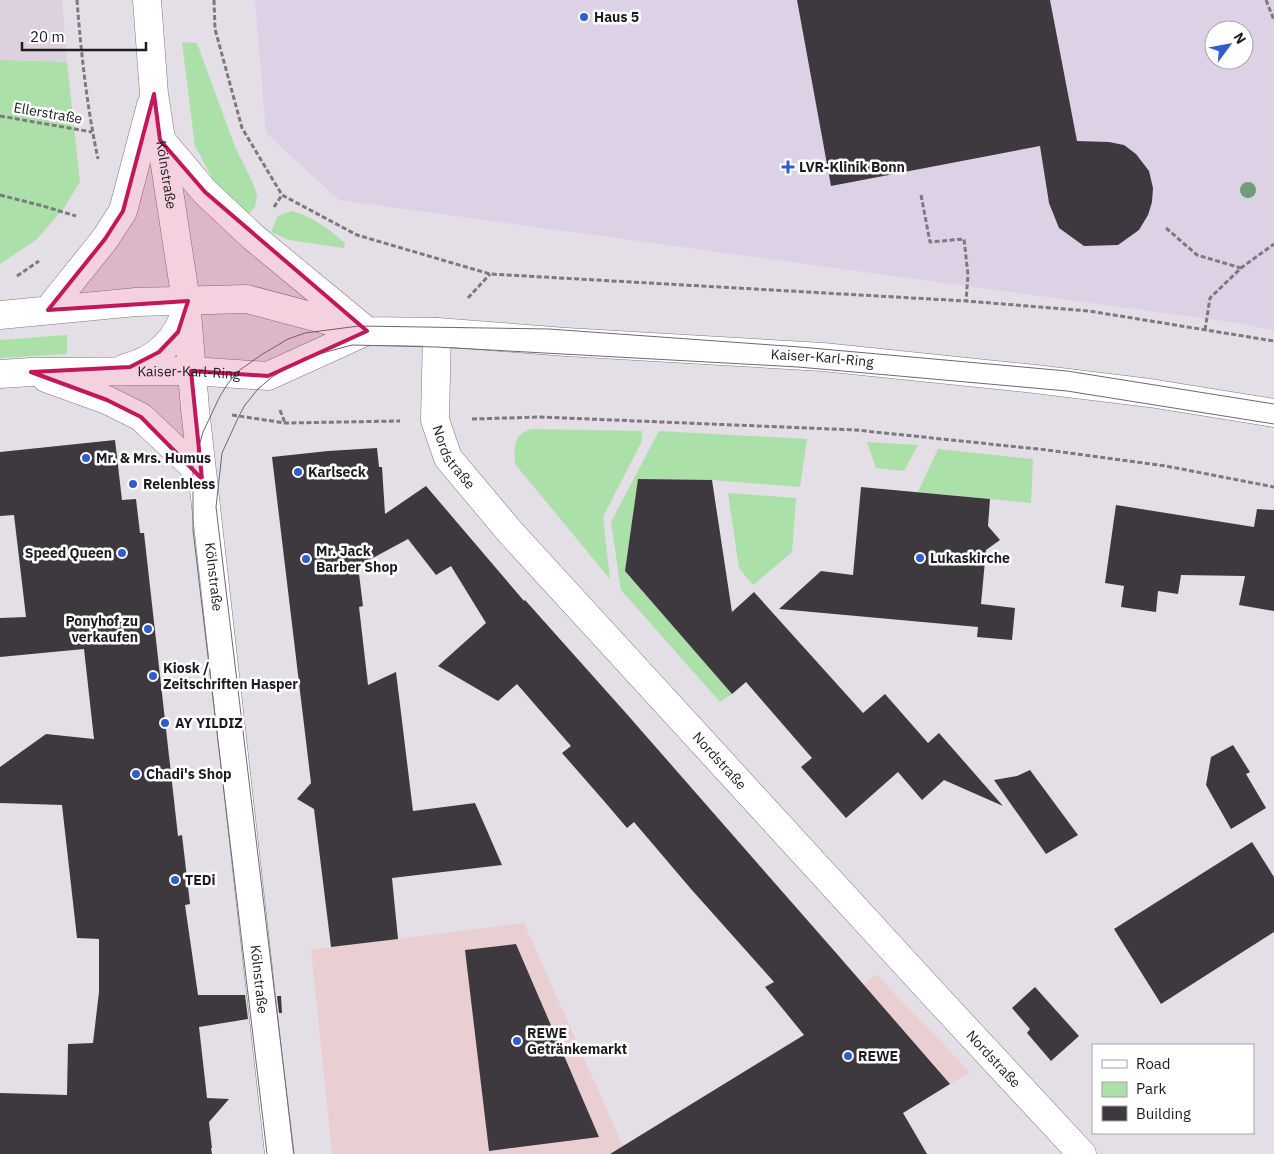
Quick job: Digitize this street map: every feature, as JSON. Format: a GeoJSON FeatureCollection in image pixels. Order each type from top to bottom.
{"type":"FeatureCollection","features":[{"type":"Feature","properties":{"kind":"main road","name":"Kölnstraße"},"geometry":{"type":"LineString","coordinates":[[147,0],[154,94],[186,304],[202,479],[279,1154]]}},
{"type":"Feature","properties":{"kind":"main road"},"geometry":{"type":"LineString","coordinates":[[48,310],[105,239],[123,211],[154,94]]}},
{"type":"Feature","properties":{"kind":"main road"},"geometry":{"type":"LineString","coordinates":[[160,140],[205,192],[253,237],[367,331]]}},
{"type":"Feature","properties":{"kind":"main road"},"geometry":{"type":"LineString","coordinates":[[191,370],[192,343],[198,326],[219,309],[233,302],[247,299]]}},
{"type":"Feature","properties":{"kind":"main road","name":"Kaiser-Karl-Ring"},"geometry":{"type":"LineString","coordinates":[[0,316],[136,302],[186,304],[247,299],[367,331],[437,332],[566,342],[833,358],[1150,393],[1274,413]]}},
{"type":"Feature","properties":{"kind":"main road"},"geometry":{"type":"LineString","coordinates":[[114,371],[149,359],[171,342],[178,332],[186,304]]}},
{"type":"Feature","properties":{"kind":"main road","name":"Kaiser-Karl-Ring"},"geometry":{"type":"LineString","coordinates":[[0,374],[191,370],[268,376],[367,331]]}},
{"type":"Feature","properties":{"kind":"main road","name":"Nordstraße"},"geometry":{"type":"LineString","coordinates":[[437,332],[435,420],[448,458],[511,533],[1082,1154]]}},
{"type":"Feature","properties":{"kind":"main road"},"geometry":{"type":"LineString","coordinates":[[31,372],[106,400],[141,418],[193,466],[202,479]]}},
{"type":"Feature","properties":{"kind":"path"},"geometry":{"type":"LineString","coordinates":[[77,0],[80,48],[92,132],[99,163]]}},
{"type":"Feature","properties":{"kind":"path"},"geometry":{"type":"LineString","coordinates":[[214,0],[215,29],[242,128],[282,195],[357,235],[490,274],[966,301],[1089,311],[1274,341]]}},
{"type":"Feature","properties":{"kind":"path"},"geometry":{"type":"LineString","coordinates":[[1266,0],[1274,20]]}},
{"type":"Feature","properties":{"kind":"path","name":"Ellerstraße"},"geometry":{"type":"LineString","coordinates":[[0,116],[92,132]]}},
{"type":"Feature","properties":{"kind":"path"},"geometry":{"type":"LineString","coordinates":[[0,195],[77,217]]}},
{"type":"Feature","properties":{"kind":"path"},"geometry":{"type":"LineString","coordinates":[[921,195],[930,242],[964,238],[968,276],[966,301]]}},
{"type":"Feature","properties":{"kind":"path"},"geometry":{"type":"LineString","coordinates":[[1166,228],[1197,254],[1241,268]]}},
{"type":"Feature","properties":{"kind":"path"},"geometry":{"type":"LineString","coordinates":[[1205,330],[1210,298],[1241,268],[1274,244]]}},
{"type":"Feature","properties":{"kind":"path"},"geometry":{"type":"LineString","coordinates":[[280,409],[284,423]]}},
{"type":"Feature","properties":{"kind":"path"},"geometry":{"type":"LineString","coordinates":[[252,418],[284,423],[540,416],[856,430],[1047,450],[1166,466],[1274,487]]}},
{"type":"Feature","properties":{"kind":"highlighted area"},"geometry":{"type":"Polygon","coordinates":[[[154,94],[160,140],[205,192],[367,331],[268,376],[191,371],[202,479],[141,417],[107,400],[31,372],[130,367],[159,352],[178,332],[188,301],[48,310],[105,239],[123,211],[154,94]]]}},
{"type":"Feature","properties":{"kind":"shaded area"},"geometry":{"type":"Polygon","coordinates":[[[0,0],[62,0],[67,62],[0,60],[0,0]]]}},
{"type":"Feature","properties":{"kind":"shaded area","name":"LVR-Klinik Bonn"},"geometry":{"type":"Polygon","coordinates":[[[255,0],[1274,0],[1274,330],[1230,322],[339,200],[266,133],[255,0]]]}},
{"type":"Feature","properties":{"kind":"shaded area"},"geometry":{"type":"Polygon","coordinates":[[[524,923],[623,1146],[815,1028],[876,974],[970,1072],[834,1154],[332,1154],[311,950],[524,923]]]}},
{"type":"Feature","properties":{"kind":"green space"},"geometry":{"type":"Polygon","coordinates":[[[182,42],[197,43],[235,147],[252,181],[257,195],[255,207],[248,215],[234,205],[214,181],[195,146],[182,42]]]}},
{"type":"Feature","properties":{"kind":"green space"},"geometry":{"type":"Polygon","coordinates":[[[0,60],[67,62],[80,182],[64,208],[36,240],[0,264],[0,60]]]}},
{"type":"Feature","properties":{"kind":"green space"},"geometry":{"type":"Polygon","coordinates":[[[291,211],[306,216],[326,228],[345,243],[344,248],[289,240],[271,232],[278,216],[291,211]]]}},
{"type":"Feature","properties":{"kind":"green space"},"geometry":{"type":"Polygon","coordinates":[[[67,335],[67,354],[0,358],[0,340],[67,335]]]}},
{"type":"Feature","properties":{"kind":"green space"},"geometry":{"type":"Polygon","coordinates":[[[531,429],[642,431],[642,441],[603,517],[610,579],[515,464],[515,447],[518,438],[531,429]]]}},
{"type":"Feature","properties":{"kind":"green space"},"geometry":{"type":"Polygon","coordinates":[[[659,431],[807,439],[800,487],[712,480],[638,480],[625,571],[732,694],[720,702],[621,590],[611,522],[659,431]]]}},
{"type":"Feature","properties":{"kind":"green space"},"geometry":{"type":"Polygon","coordinates":[[[867,442],[918,445],[904,471],[876,468],[867,442]]]}},
{"type":"Feature","properties":{"kind":"green space"},"geometry":{"type":"Polygon","coordinates":[[[938,449],[1033,459],[1031,503],[918,492],[938,449]]]}},
{"type":"Feature","properties":{"kind":"green space"},"geometry":{"type":"Polygon","coordinates":[[[728,493],[796,498],[792,552],[753,585],[739,568],[728,493]]]}},
{"type":"Feature","properties":{"kind":"building"},"geometry":{"type":"Polygon","coordinates":[[[797,0],[1050,0],[1077,141],[1109,142],[1124,145],[1136,154],[1149,171],[1153,188],[1152,202],[1148,215],[1139,230],[1118,245],[1084,246],[1059,228],[1049,203],[1040,146],[831,186],[797,0]]]}},
{"type":"Feature","properties":{"kind":"building"},"geometry":{"type":"Polygon","coordinates":[[[115,440],[122,500],[136,499],[140,533],[144,533],[178,836],[182,835],[190,904],[185,905],[198,995],[245,995],[248,1019],[199,1027],[207,1098],[229,1099],[209,1122],[212,1154],[0,1154],[0,1093],[67,1095],[68,1044],[93,1043],[99,992],[99,939],[77,938],[62,805],[0,803],[0,767],[46,734],[94,739],[84,649],[0,657],[0,618],[26,617],[14,515],[0,516],[0,452],[115,440]]]}},
{"type":"Feature","properties":{"kind":"building"},"geometry":{"type":"Polygon","coordinates":[[[377,448],[379,467],[382,467],[385,514],[426,486],[524,601],[625,712],[950,1084],[903,1113],[927,1154],[610,1154],[804,1035],[765,987],[774,982],[634,822],[627,828],[562,753],[571,746],[517,684],[498,701],[438,666],[486,623],[451,566],[436,575],[408,539],[358,566],[363,606],[359,607],[368,685],[396,672],[413,811],[475,803],[502,865],[392,878],[398,939],[331,947],[314,809],[297,799],[311,783],[272,457],[377,448]]]}},
{"type":"Feature","properties":{"kind":"building"},"geometry":{"type":"Polygon","coordinates":[[[638,479],[712,480],[732,612],[754,592],[863,713],[885,694],[928,743],[939,733],[1003,806],[944,780],[922,800],[898,772],[846,818],[801,767],[812,758],[746,682],[732,694],[625,571],[638,479]]]}},
{"type":"Feature","properties":{"kind":"building","name":"Lukaskirche"},"geometry":{"type":"Polygon","coordinates":[[[861,487],[990,499],[988,526],[1000,540],[986,550],[981,604],[1015,608],[1012,640],[977,637],[978,627],[779,609],[821,571],[853,575],[861,487]]]}},
{"type":"Feature","properties":{"kind":"building"},"geometry":{"type":"Polygon","coordinates":[[[1116,505],[1254,527],[1257,509],[1274,510],[1274,611],[1239,605],[1245,576],[1181,575],[1178,594],[1158,591],[1156,612],[1121,607],[1124,586],[1105,583],[1116,505]]]}},
{"type":"Feature","properties":{"kind":"building"},"geometry":{"type":"Polygon","coordinates":[[[1233,745],[1250,772],[1246,774],[1266,808],[1231,829],[1206,785],[1211,757],[1233,745]]]}},
{"type":"Feature","properties":{"kind":"building"},"geometry":{"type":"Polygon","coordinates":[[[1030,770],[1078,835],[1046,854],[994,780],[1017,776],[1030,770]]]}},
{"type":"Feature","properties":{"kind":"building"},"geometry":{"type":"Polygon","coordinates":[[[1252,842],[1274,877],[1274,932],[1161,1004],[1114,929],[1252,842]]]}},
{"type":"Feature","properties":{"kind":"building","name":"REWE Getränkemarkt"},"geometry":{"type":"Polygon","coordinates":[[[516,944],[599,1137],[489,1151],[465,950],[516,944]]]}},
{"type":"Feature","properties":{"kind":"building"},"geometry":{"type":"Polygon","coordinates":[[[1035,987],[1079,1036],[1051,1061],[1027,1033],[1030,1029],[1012,1008],[1035,987]]]}},
{"type":"Feature","properties":{"kind":"building"},"geometry":{"type":"Polygon","coordinates":[[[277,996],[281,996],[282,1013],[279,1013],[277,996]]]}},
{"type":"Feature","properties":{"kind":"tram line"},"geometry":{"type":"LineString","coordinates":[[267,1154],[193,530],[193,466],[203,432],[220,396],[237,372],[288,339],[305,333],[359,326],[549,329],[800,347],[1067,371],[1274,404]]}},
{"type":"Feature","properties":{"kind":"tram line"},"geometry":{"type":"LineString","coordinates":[[294,1154],[216,507],[222,453],[245,405],[258,389],[272,377],[304,358],[352,345],[436,347],[798,367],[1067,391],[1274,424]]}},
{"type":"Feature","properties":{"kind":"place","name":"Haus 5"},"geometry":{"type":"Point","coordinates":[584,17]}},
{"type":"Feature","properties":{"kind":"place","name":"LVR-Klinik Bonn"},"geometry":{"type":"Point","coordinates":[788,167]}},
{"type":"Feature","properties":{"kind":"place","name":"Mr. & Mrs. Humus"},"geometry":{"type":"Point","coordinates":[86,458]}},
{"type":"Feature","properties":{"kind":"place","name":"Karlseck"},"geometry":{"type":"Point","coordinates":[298,472]}},
{"type":"Feature","properties":{"kind":"place","name":"Relenbless"},"geometry":{"type":"Point","coordinates":[133,484]}},
{"type":"Feature","properties":{"kind":"place","name":"Speed Queen"},"geometry":{"type":"Point","coordinates":[122,553]}},
{"type":"Feature","properties":{"kind":"place","name":"Lukaskirche"},"geometry":{"type":"Point","coordinates":[920,558]}},
{"type":"Feature","properties":{"kind":"place","name":"Mr. Jack Barber Shop"},"geometry":{"type":"Point","coordinates":[306,559]}},
{"type":"Feature","properties":{"kind":"place","name":"Ponyhof zu verkaufen"},"geometry":{"type":"Point","coordinates":[148,629]}},
{"type":"Feature","properties":{"kind":"place","name":"Kiosk / Zeitschriften Hasper"},"geometry":{"type":"Point","coordinates":[153,676]}},
{"type":"Feature","properties":{"kind":"place","name":"AY YILDIZ"},"geometry":{"type":"Point","coordinates":[165,723]}},
{"type":"Feature","properties":{"kind":"place","name":"Chadi's Shop"},"geometry":{"type":"Point","coordinates":[136,774]}},
{"type":"Feature","properties":{"kind":"place","name":"TEDi"},"geometry":{"type":"Point","coordinates":[175,880]}},
{"type":"Feature","properties":{"kind":"place","name":"REWE Getränkemarkt"},"geometry":{"type":"Point","coordinates":[517,1041]}},
{"type":"Feature","properties":{"kind":"place","name":"REWE"},"geometry":{"type":"Point","coordinates":[848,1056]}}]}
